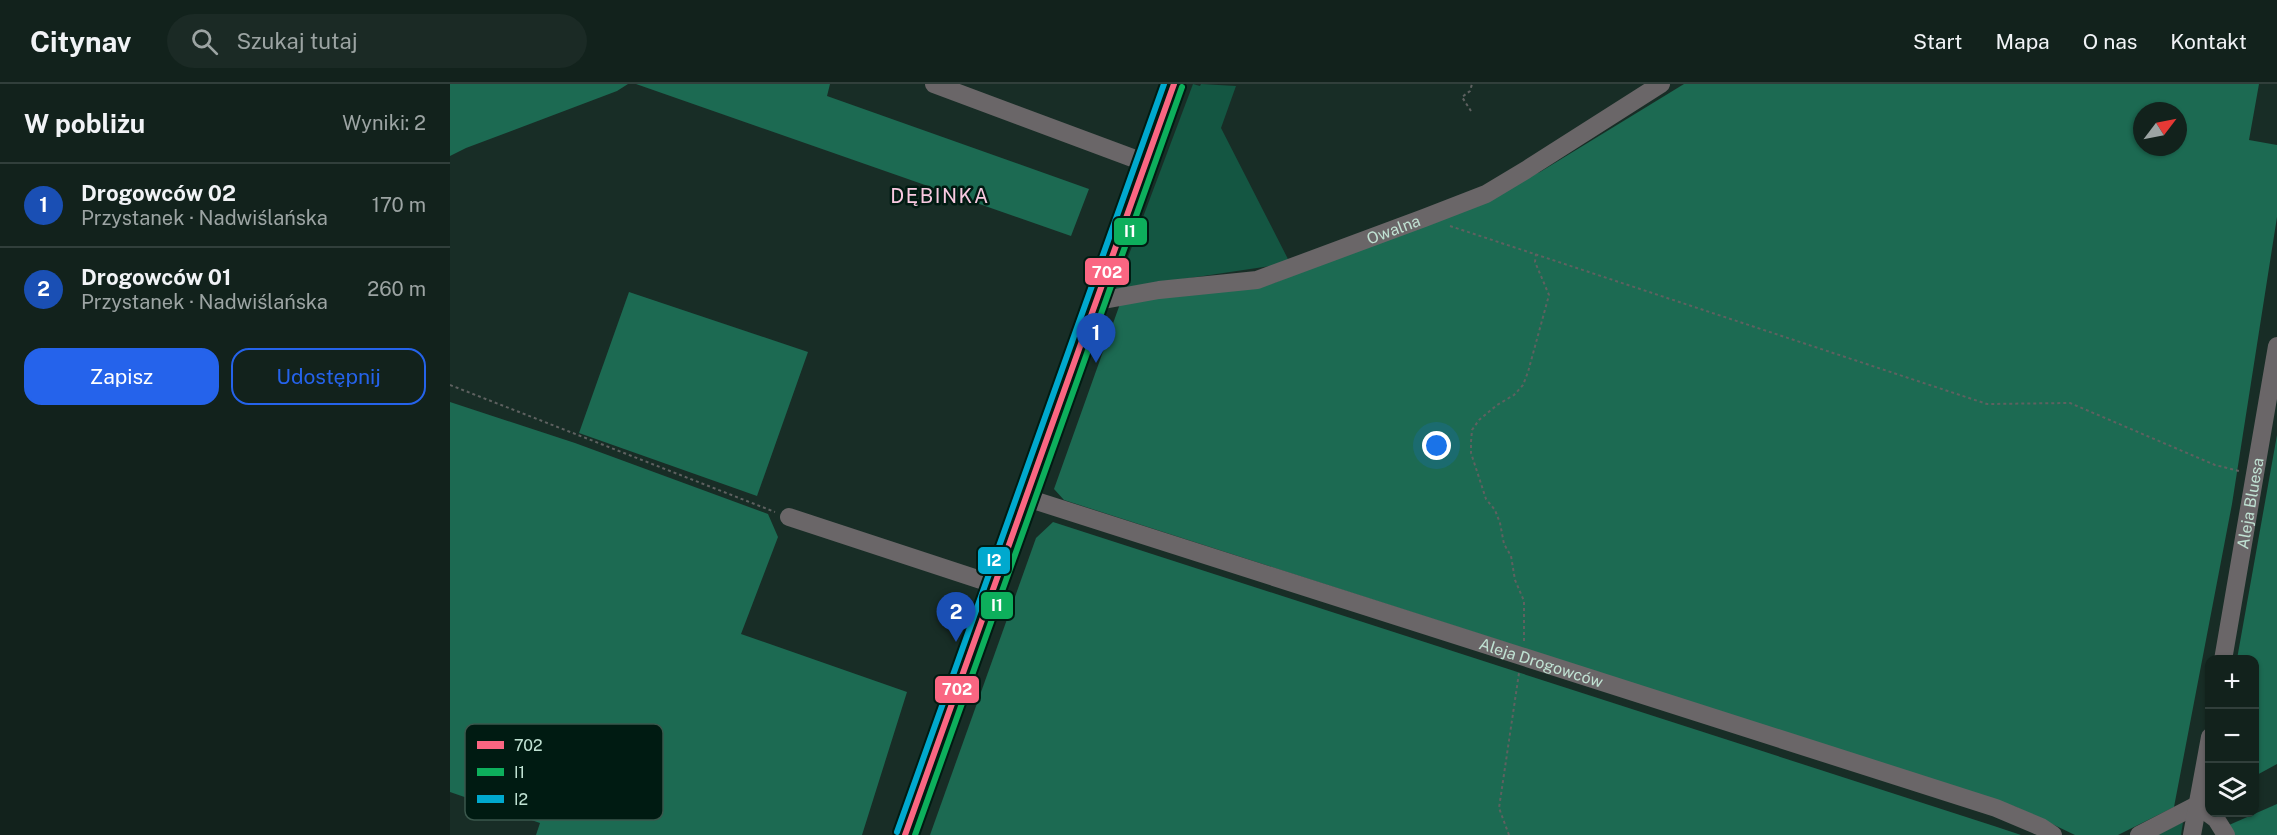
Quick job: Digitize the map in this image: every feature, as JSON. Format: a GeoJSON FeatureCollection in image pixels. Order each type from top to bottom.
{"type":"FeatureCollection","features":[{"type":"Feature","properties":{"kind":"main road"},"geometry":{"type":"LineString","coordinates":[[905,835],[1174,84]]}},
{"type":"Feature","properties":{"kind":"street"},"geometry":{"type":"LineString","coordinates":[[934,84],[1146,163]]}},
{"type":"Feature","properties":{"kind":"street","name":"Owalna"},"geometry":{"type":"LineString","coordinates":[[1098,301],[1159,290],[1257,280],[1424,218],[1486,194],[1661,84]]}},
{"type":"Feature","properties":{"kind":"street","name":"Aleja Bluesa"},"geometry":{"type":"LineString","coordinates":[[2224,655],[2277,346]]}},
{"type":"Feature","properties":{"kind":"street","name":"Aleja Drogowców"},"geometry":{"type":"LineString","coordinates":[[1027,498],[1996,808],[2041,827],[2053,835]]}},
{"type":"Feature","properties":{"kind":"street"},"geometry":{"type":"LineString","coordinates":[[789,517],[996,585]]}},
{"type":"Feature","properties":{"kind":"street"},"geometry":{"type":"LineString","coordinates":[[2192,835],[2205,763]]}},
{"type":"Feature","properties":{"kind":"street"},"geometry":{"type":"LineString","coordinates":[[2139,835],[2197,805]]}},
{"type":"Feature","properties":{"kind":"street"},"geometry":{"type":"LineString","coordinates":[[2197,805],[2216,819],[2226,835]]}},
{"type":"Feature","properties":{"kind":"path"},"geometry":{"type":"LineString","coordinates":[[1471,111],[1462,97],[1470,92],[1472,84]]}},
{"type":"Feature","properties":{"kind":"path"},"geometry":{"type":"LineString","coordinates":[[1424,218],[1987,404],[2070,403],[2215,465],[2256,475]]}},
{"type":"Feature","properties":{"kind":"path"},"geometry":{"type":"LineString","coordinates":[[1509,835],[1499,808],[1522,656],[1525,631],[1524,601],[1515,580],[1511,556],[1504,544],[1500,522],[1495,510],[1486,499],[1482,487],[1471,453],[1471,442],[1472,430],[1479,420],[1514,395],[1523,385],[1528,372],[1549,295],[1535,262],[1536,254]]}},
{"type":"Feature","properties":{"kind":"path"},"geometry":{"type":"LineString","coordinates":[[450,385],[789,517]]}},
{"type":"Feature","properties":{"kind":"green space"},"geometry":{"type":"Polygon","coordinates":[[[450,84],[628,84],[617,91],[450,156],[450,84]]]}},
{"type":"Feature","properties":{"kind":"green space"},"geometry":{"type":"Polygon","coordinates":[[[636,84],[830,84],[827,96],[1089,189],[1071,236],[636,84]]]}},
{"type":"Feature","properties":{"kind":"green space"},"geometry":{"type":"Polygon","coordinates":[[[1193,84],[1236,86],[1221,128],[1290,263],[1116,289],[1193,84]]]}},
{"type":"Feature","properties":{"kind":"green space"},"geometry":{"type":"Polygon","coordinates":[[[1684,84],[2259,84],[2249,140],[2277,145],[2277,217],[2232,504],[2174,807],[2118,835],[2075,835],[2016,807],[1064,500],[1054,489],[1121,301],[1274,283],[1540,172],[1684,84]]]}},
{"type":"Feature","properties":{"kind":"green space"},"geometry":{"type":"Polygon","coordinates":[[[629,292],[808,352],[757,496],[579,433],[629,292]]]}},
{"type":"Feature","properties":{"kind":"green space"},"geometry":{"type":"Polygon","coordinates":[[[450,402],[575,443],[768,514],[778,537],[741,634],[907,692],[862,835],[536,835],[540,823],[531,820],[663,820],[663,724],[465,724],[465,797],[450,792],[450,402]]]}},
{"type":"Feature","properties":{"kind":"green space"},"geometry":{"type":"Polygon","coordinates":[[[2277,435],[2277,764],[2259,774],[2259,655],[2238,655],[2277,435]]]}},
{"type":"Feature","properties":{"kind":"green space"},"geometry":{"type":"Polygon","coordinates":[[[1053,522],[2021,835],[930,835],[1036,538],[1053,522]]]}},
{"type":"Feature","properties":{"kind":"green space"},"geometry":{"type":"Polygon","coordinates":[[[2277,804],[2277,835],[2234,835],[2229,825],[2247,817],[2259,817],[2259,812],[2277,804]]]}},
{"type":"Feature","properties":{"kind":"green space"},"geometry":{"type":"Polygon","coordinates":[[[2183,822],[2181,835],[2157,835],[2183,822]]]}},
{"type":"Feature","properties":{"kind":"transit line","name":"I2"},"geometry":{"type":"LineString","coordinates":[[897,832],[1164,84]]}},
{"type":"Feature","properties":{"kind":"transit line","name":"702"},"geometry":{"type":"LineString","coordinates":[[905,835],[1174,84]]}},
{"type":"Feature","properties":{"kind":"transit line","name":"I1"},"geometry":{"type":"LineString","coordinates":[[915,835],[1182,87]]}},
{"type":"Feature","properties":{"kind":"place","name":"Drogowców 02"},"geometry":{"type":"Point","coordinates":[1096,363]}},
{"type":"Feature","properties":{"kind":"place","name":"Drogowców 01"},"geometry":{"type":"Point","coordinates":[956,642]}},
{"type":"Feature","properties":{"kind":"district","name":"DĘBINKA"},"geometry":{"type":"Point","coordinates":[940,196]}}]}
